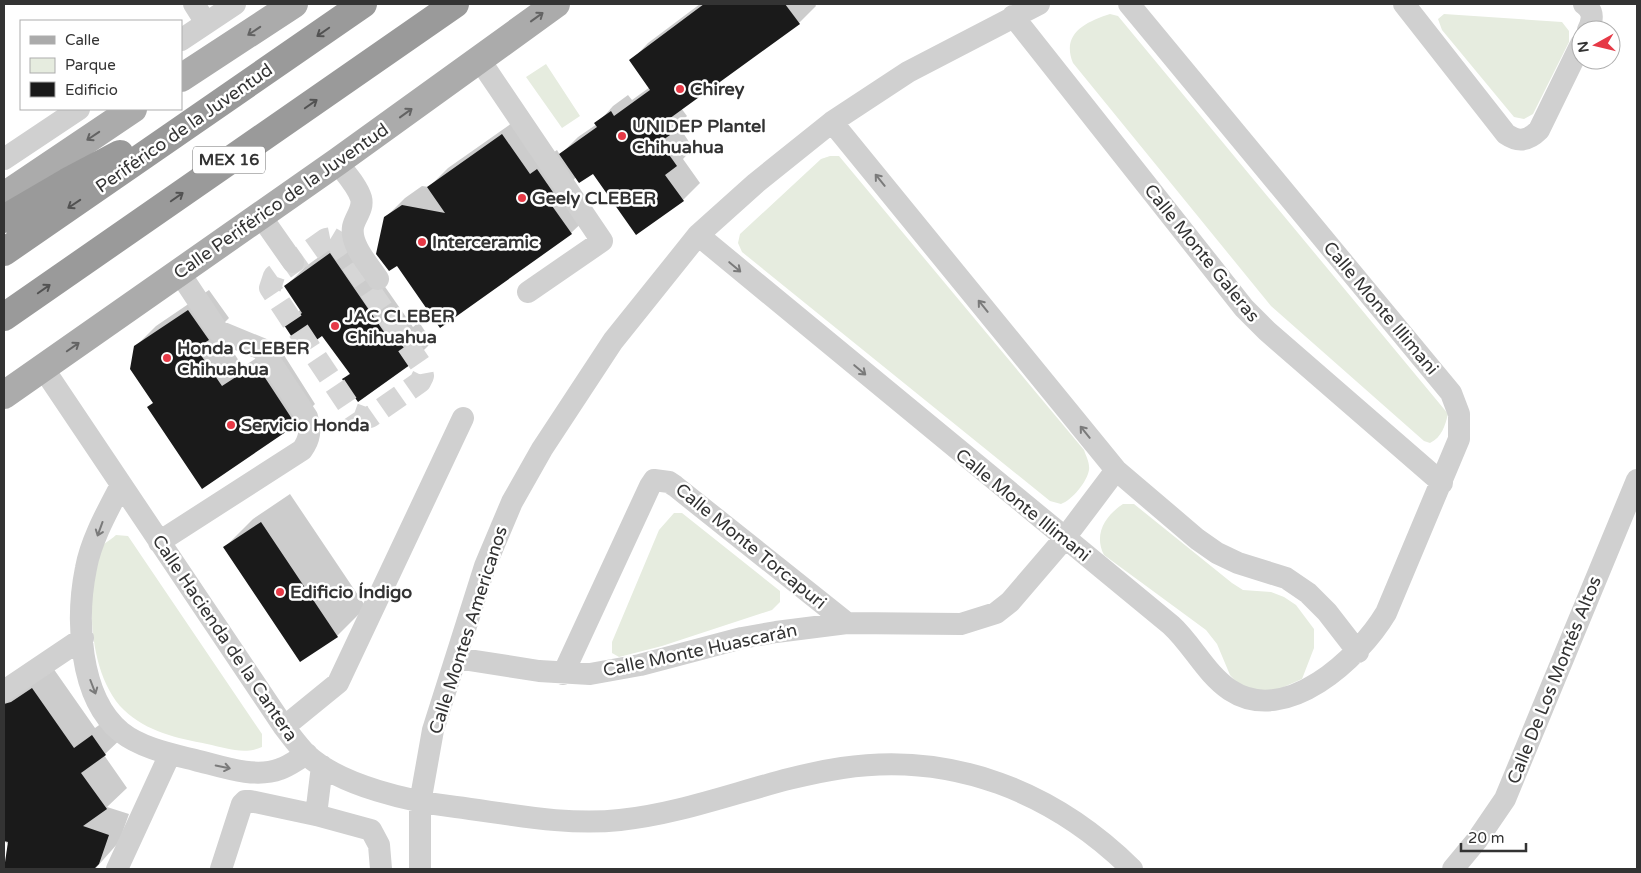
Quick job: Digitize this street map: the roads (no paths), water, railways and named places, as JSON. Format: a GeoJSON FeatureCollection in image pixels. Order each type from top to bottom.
{"type":"FeatureCollection","features":[{"type":"Feature","properties":{"kind":"highway","name":"Periférico de la Juventud"},"geometry":{"type":"LineString","coordinates":[[4,252],[363,4]]}},
{"type":"Feature","properties":{"kind":"highway","name":"MEX 16"},"geometry":{"type":"LineString","coordinates":[[4,317],[455,4]]}},
{"type":"Feature","properties":{"kind":"highway"},"geometry":{"type":"LineString","coordinates":[[4,219],[67,182],[224,101]]}},
{"type":"Feature","properties":{"kind":"main road"},"geometry":{"type":"LineString","coordinates":[[182,77],[294,4]]}},
{"type":"Feature","properties":{"kind":"main road","name":"Calle Periférico de la Juventud"},"geometry":{"type":"LineString","coordinates":[[4,395],[338,162],[556,4]]}},
{"type":"Feature","properties":{"kind":"main road"},"geometry":{"type":"LineString","coordinates":[[4,196],[132,110]]}},
{"type":"Feature","properties":{"kind":"street"},"geometry":{"type":"LineString","coordinates":[[194,4],[206,23]]}},
{"type":"Feature","properties":{"kind":"street"},"geometry":{"type":"LineString","coordinates":[[182,39],[235,4]]}},
{"type":"Feature","properties":{"kind":"street","name":"Calle Montes Americanos"},"geometry":{"type":"LineString","coordinates":[[420,869],[420,803],[433,730],[485,566],[516,494],[542,449],[613,341],[698,236],[756,183],[832,122],[908,72],[1039,4]]}},
{"type":"Feature","properties":{"kind":"street","name":"Calle Monte Illimani"},"geometry":{"type":"LineString","coordinates":[[698,236],[1171,625],[1183,636],[1213,675],[1229,689],[1244,698],[1278,699],[1314,686],[1358,652],[1373,634],[1386,613],[1459,439],[1460,424],[1457,407],[1451,393],[1130,4]]}},
{"type":"Feature","properties":{"kind":"street"},"geometry":{"type":"LineString","coordinates":[[1404,4],[1506,134],[1514,139],[1524,140],[1531,138],[1539,130],[1571,64]]}},
{"type":"Feature","properties":{"kind":"street"},"geometry":{"type":"LineString","coordinates":[[1584,4],[1592,12],[1593,20]]}},
{"type":"Feature","properties":{"kind":"street","name":"Calle Monte Galeras"},"geometry":{"type":"LineString","coordinates":[[1013,16],[1244,308],[1267,331],[1442,483]]}},
{"type":"Feature","properties":{"kind":"street"},"geometry":{"type":"LineString","coordinates":[[479,59],[602,241],[528,292]]}},
{"type":"Feature","properties":{"kind":"street"},"geometry":{"type":"LineString","coordinates":[[4,159],[77,110]]}},
{"type":"Feature","properties":{"kind":"street"},"geometry":{"type":"LineString","coordinates":[[832,122],[1116,470],[1197,539],[1217,552],[1238,563],[1286,578],[1308,593],[1327,612],[1358,652]]}},
{"type":"Feature","properties":{"kind":"street"},"geometry":{"type":"LineString","coordinates":[[39,135],[55,161]]}},
{"type":"Feature","properties":{"kind":"street"},"geometry":{"type":"LineString","coordinates":[[338,162],[361,199],[360,212],[353,228],[354,237],[358,248],[378,279]]}},
{"type":"Feature","properties":{"kind":"street"},"geometry":{"type":"LineString","coordinates":[[260,215],[293,262]]}},
{"type":"Feature","properties":{"kind":"street"},"geometry":{"type":"LineString","coordinates":[[159,542],[302,450],[309,440],[310,427],[308,417],[262,349],[218,331],[179,272]]}},
{"type":"Feature","properties":{"kind":"street","name":"Calle Hacienda de la Cantera"},"geometry":{"type":"LineString","coordinates":[[43,368],[284,727],[314,760],[355,782],[420,803],[560,820],[620,820],[672,811],[841,768],[906,764],[940,767],[977,774],[1023,792],[1059,811],[1092,832],[1132,869]]}},
{"type":"Feature","properties":{"kind":"street"},"geometry":{"type":"LineString","coordinates":[[284,727],[338,683],[463,418]]}},
{"type":"Feature","properties":{"kind":"street","name":"Calle Monte Huascarán"},"geometry":{"type":"LineString","coordinates":[[456,658],[563,674],[614,670],[742,638],[847,623],[961,624],[980,620],[996,613],[1010,602],[1064,538],[1116,470]]}},
{"type":"Feature","properties":{"kind":"street","name":"Calle Monte Torcapuri"},"geometry":{"type":"LineString","coordinates":[[563,674],[654,480],[669,482],[675,486],[847,623]]}},
{"type":"Feature","properties":{"kind":"street","name":"Calle De Los Montés Altos"},"geometry":{"type":"LineString","coordinates":[[1453,869],[1477,840],[1505,799],[1637,480]]}},
{"type":"Feature","properties":{"kind":"street"},"geometry":{"type":"LineString","coordinates":[[121,485],[106,512],[86,567],[80,620],[86,669],[97,699],[110,720],[121,732],[170,754],[251,772],[281,769],[314,760],[316,815]]}},
{"type":"Feature","properties":{"kind":"street"},"geometry":{"type":"LineString","coordinates":[[4,691],[83,638]]}},
{"type":"Feature","properties":{"kind":"street"},"geometry":{"type":"LineString","coordinates":[[117,869],[170,754]]}},
{"type":"Feature","properties":{"kind":"street"},"geometry":{"type":"LineString","coordinates":[[220,869],[245,801],[316,815],[372,830],[379,845],[381,869]]}},
{"type":"Feature","properties":{"kind":"tunnel"},"geometry":{"type":"LineString","coordinates":[[331,238],[336,241],[421,365],[423,376],[420,382],[370,417],[365,418],[354,414],[270,288],[274,276],[326,239],[331,238]]}},
{"type":"Feature","properties":{"kind":"place","name":"Chirey"},"geometry":{"type":"Point","coordinates":[680,89]}},
{"type":"Feature","properties":{"kind":"place","name":"UNIDEP Plantel Chihuahua"},"geometry":{"type":"Point","coordinates":[622,136]}},
{"type":"Feature","properties":{"kind":"place","name":"Geely CLEBER"},"geometry":{"type":"Point","coordinates":[522,198]}},
{"type":"Feature","properties":{"kind":"place","name":"Interceramic"},"geometry":{"type":"Point","coordinates":[422,242]}},
{"type":"Feature","properties":{"kind":"place","name":"JAC CLEBER Chihuahua"},"geometry":{"type":"Point","coordinates":[335,326]}},
{"type":"Feature","properties":{"kind":"place","name":"Honda CLEBER Chihuahua"},"geometry":{"type":"Point","coordinates":[167,358]}},
{"type":"Feature","properties":{"kind":"place","name":"Servicio Honda"},"geometry":{"type":"Point","coordinates":[231,425]}},
{"type":"Feature","properties":{"kind":"place","name":"Edificio Índigo"},"geometry":{"type":"Point","coordinates":[280,592]}}]}
